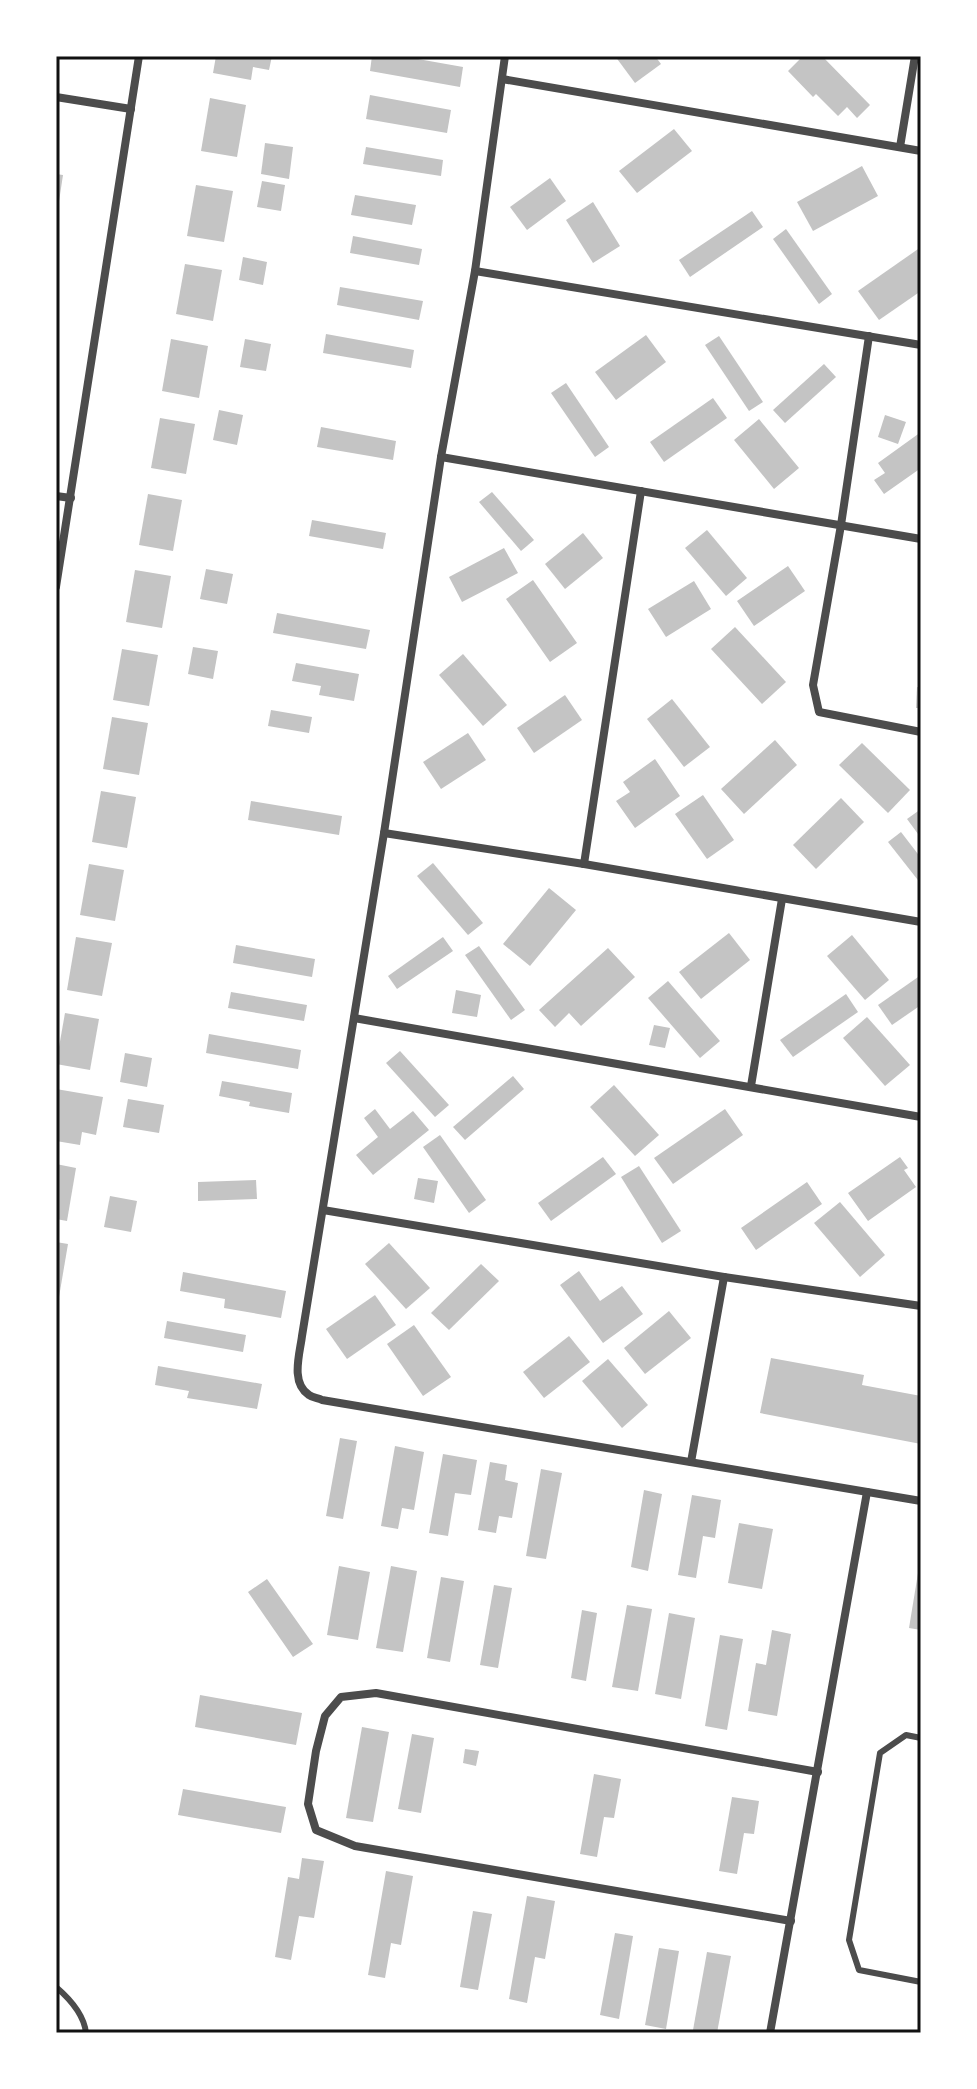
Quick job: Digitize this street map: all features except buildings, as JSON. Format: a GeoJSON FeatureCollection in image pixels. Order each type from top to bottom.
{"type":"FeatureCollection","features":[{"type":"Feature","properties":{"kind":"street"},"geometry":{"type":"LineString","coordinates":[[56,587],[139,56]]}},
{"type":"Feature","properties":{"kind":"street"},"geometry":{"type":"LineString","coordinates":[[505,56],[475,271],[441,457],[384,833],[302,1336],[298,1379],[309,1395],[322,1400],[921,1501]]}},
{"type":"Feature","properties":{"kind":"street"},"geometry":{"type":"LineString","coordinates":[[900,147],[915,56]]}},
{"type":"Feature","properties":{"kind":"street"},"geometry":{"type":"LineString","coordinates":[[502,79],[921,151]]}},
{"type":"Feature","properties":{"kind":"street"},"geometry":{"type":"LineString","coordinates":[[56,97],[131,109]]}},
{"type":"Feature","properties":{"kind":"street"},"geometry":{"type":"LineString","coordinates":[[475,271],[921,345]]}},
{"type":"Feature","properties":{"kind":"street"},"geometry":{"type":"LineString","coordinates":[[869,336],[813,685],[819,712],[921,732]]}},
{"type":"Feature","properties":{"kind":"street"},"geometry":{"type":"LineString","coordinates":[[441,457],[921,539]]}},
{"type":"Feature","properties":{"kind":"street"},"geometry":{"type":"LineString","coordinates":[[584,864],[641,491]]}},
{"type":"Feature","properties":{"kind":"street"},"geometry":{"type":"LineString","coordinates":[[56,496],[71,498]]}},
{"type":"Feature","properties":{"kind":"street"},"geometry":{"type":"LineString","coordinates":[[384,833],[921,922]]}},
{"type":"Feature","properties":{"kind":"street"},"geometry":{"type":"LineString","coordinates":[[751,1086],[782,899]]}},
{"type":"Feature","properties":{"kind":"street"},"geometry":{"type":"LineString","coordinates":[[354,1018],[921,1117]]}},
{"type":"Feature","properties":{"kind":"street"},"geometry":{"type":"LineString","coordinates":[[323,1210],[724,1277],[920,1303]]}},
{"type":"Feature","properties":{"kind":"street"},"geometry":{"type":"LineString","coordinates":[[691,1462],[724,1277]]}},
{"type":"Feature","properties":{"kind":"street"},"geometry":{"type":"LineString","coordinates":[[770,2033],[867,1492]]}},
{"type":"Feature","properties":{"kind":"street"},"geometry":{"type":"LineString","coordinates":[[791,1921],[355,1846],[316,1830],[308,1804],[316,1751],[325,1716],[341,1697],[376,1693],[818,1772]]}},
{"type":"Feature","properties":{"kind":"lane"},"geometry":{"type":"LineString","coordinates":[[921,1738],[906,1735],[880,1753],[849,1940],[859,1970],[921,1982]]}},
{"type":"Feature","properties":{"kind":"lane"},"geometry":{"type":"LineString","coordinates":[[56,1987],[75,2007],[85,2023],[86,2033]]}},
{"type":"Feature","properties":{"kind":"lane"},"geometry":{"type":"LineString","coordinates":[[363,2033],[370,2033]]}}]}
